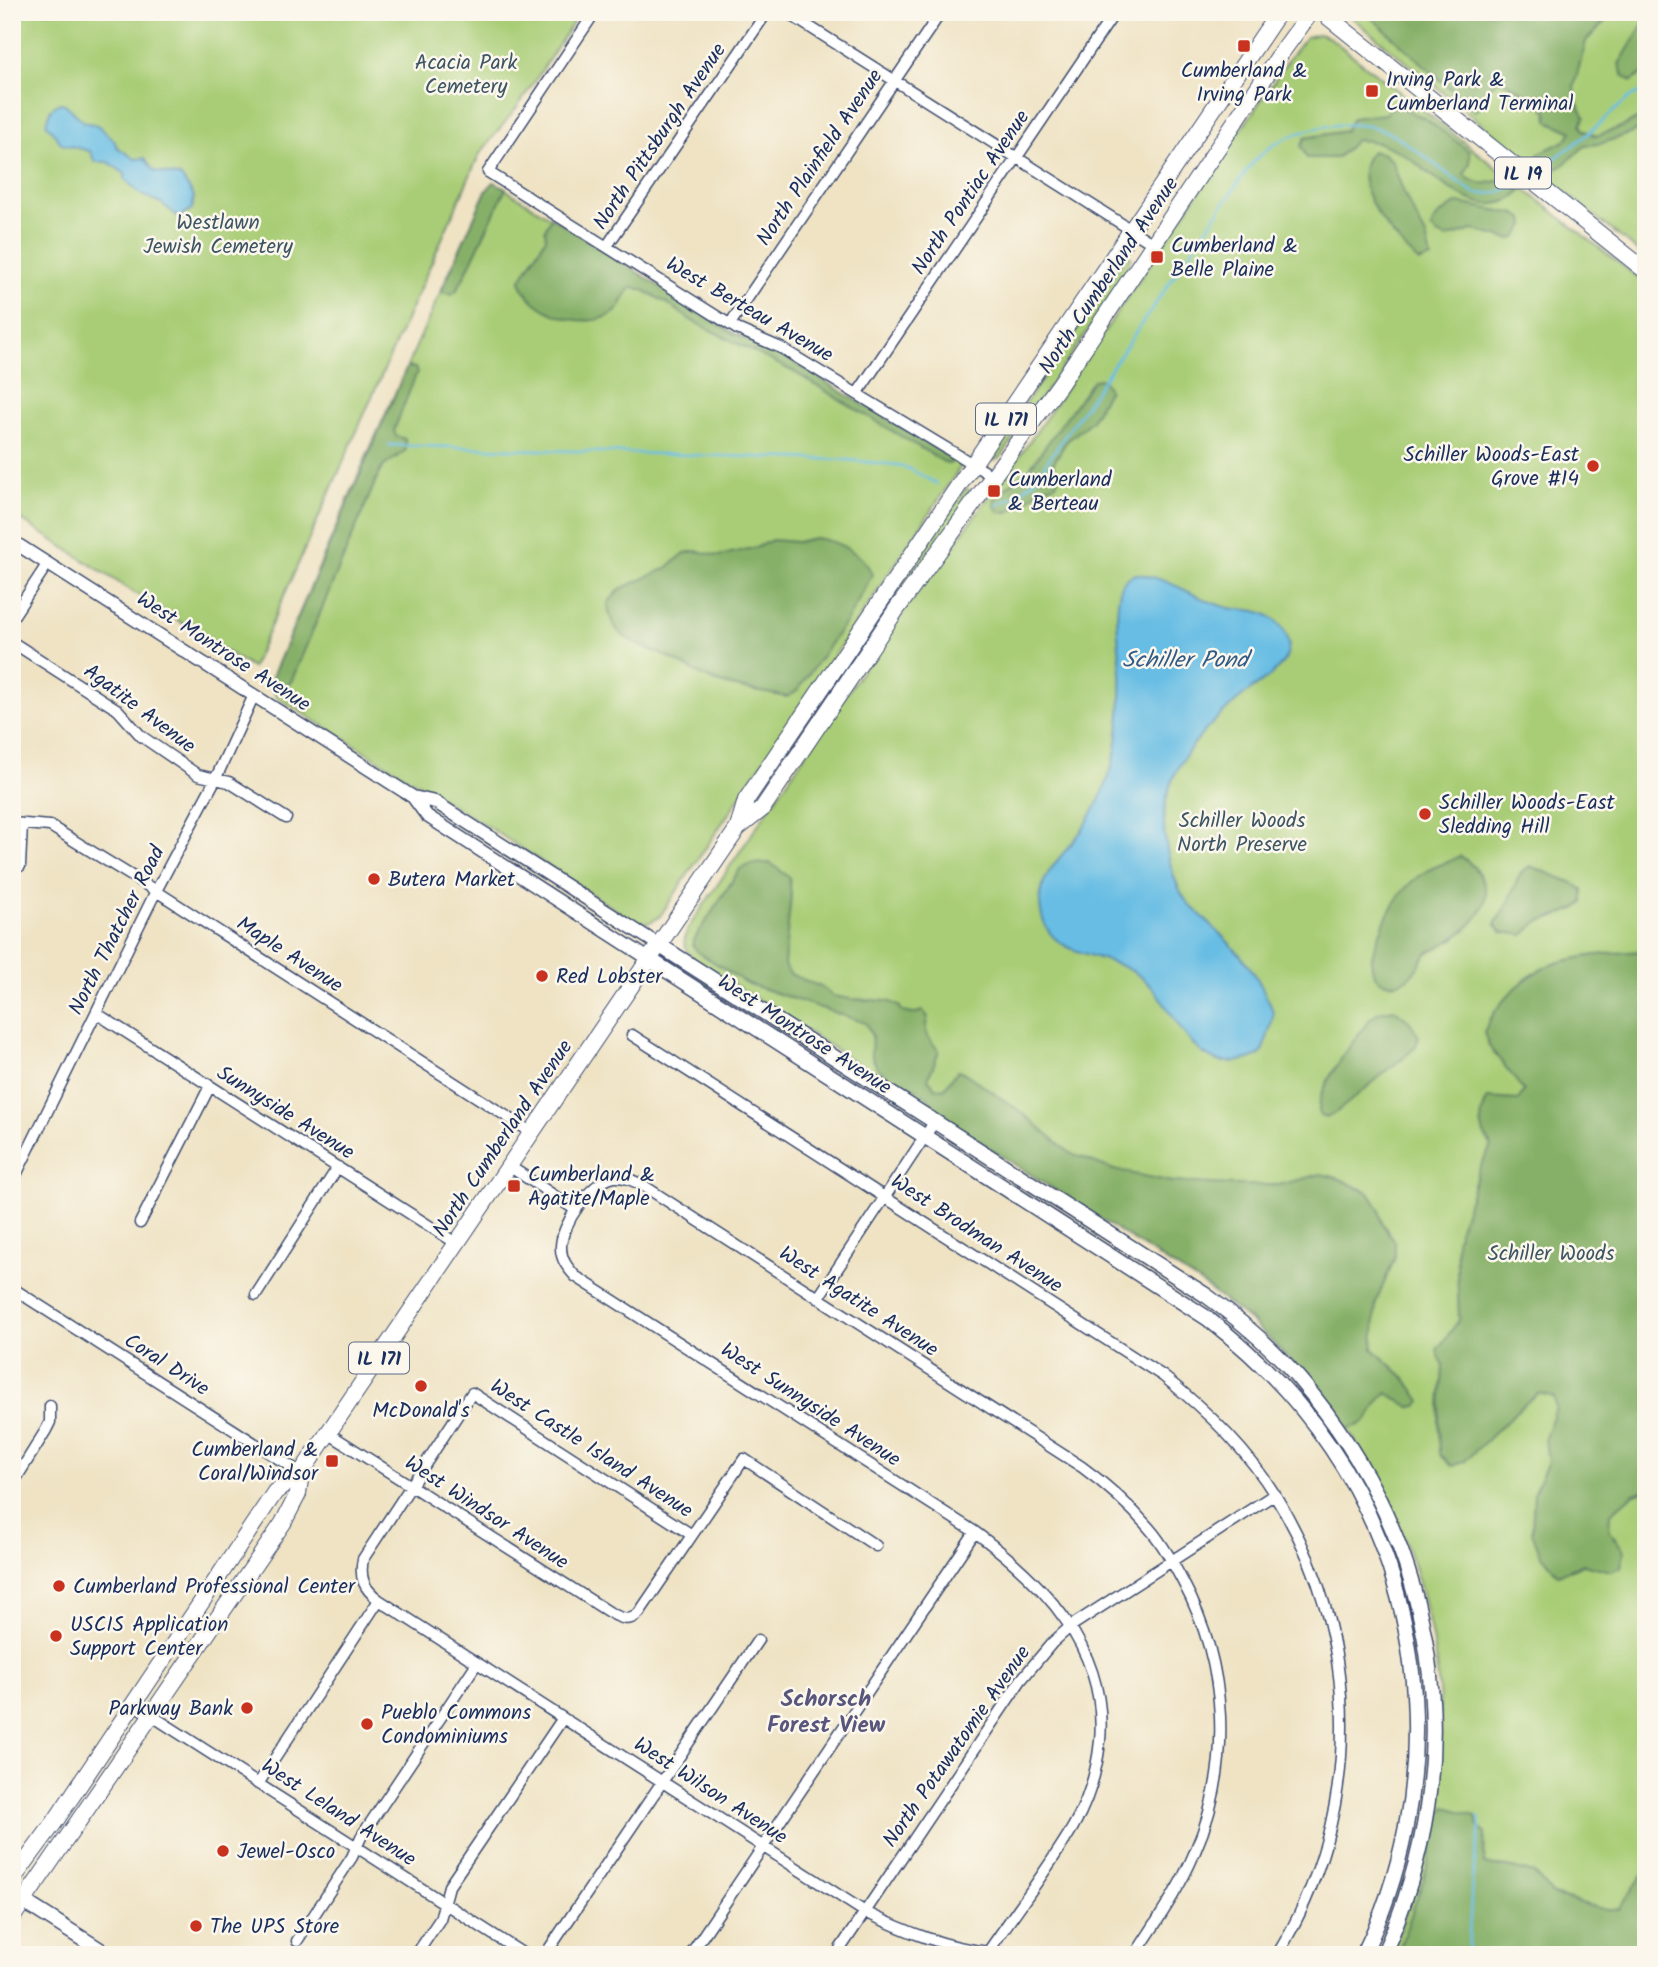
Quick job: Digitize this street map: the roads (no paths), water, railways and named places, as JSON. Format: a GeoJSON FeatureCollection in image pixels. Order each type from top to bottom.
{"type":"FeatureCollection","features":[{"type":"Feature","properties":{"kind":"main road","name":"North Cumberland Avenue"},"geometry":{"type":"LineString","coordinates":[[738,828],[746,800],[1279,12]]}},
{"type":"Feature","properties":{"kind":"main road","name":"North Cumberland Avenue"},"geometry":{"type":"LineString","coordinates":[[12,1880],[54,1823],[275,1492],[301,1473],[738,828],[762,809],[896,610],[994,477],[1155,245],[1281,53],[1311,12]]}},
{"type":"Feature","properties":{"kind":"main road","name":"IL 19"},"geometry":{"type":"LineString","coordinates":[[1322,12],[1646,271]]}},
{"type":"Feature","properties":{"kind":"main road","name":"West Montrose Avenue"},"geometry":{"type":"LineString","coordinates":[[659,945],[1191,1285],[1258,1337],[1300,1379],[1324,1408],[1370,1478],[1395,1532],[1415,1592],[1432,1687],[1430,1777],[1424,1829],[1406,1894],[1382,1955]]}},
{"type":"Feature","properties":{"kind":"main road","name":"West Montrose Avenue"},"geometry":{"type":"LineString","coordinates":[[649,959],[1181,1299],[1251,1354],[1304,1411],[1349,1478],[1377,1535],[1395,1586],[1413,1677],[1414,1771],[1406,1825],[1394,1876],[1363,1955]]}},
{"type":"Feature","properties":{"kind":"main road","name":"North Cumberland Avenue"},"geometry":{"type":"LineString","coordinates":[[12,1918],[18,1897],[152,1716],[287,1515],[298,1494],[301,1473]]}},
{"type":"Feature","properties":{"kind":"main road"},"geometry":{"type":"LineString","coordinates":[[18,1897],[108,1955]]}},
{"type":"Feature","properties":{"kind":"street","name":"West Berteau Avenue"},"geometry":{"type":"LineString","coordinates":[[595,12],[488,172],[730,324],[781,348],[994,477]]}},
{"type":"Feature","properties":{"kind":"street","name":"North Pittsburgh Avenue"},"geometry":{"type":"LineString","coordinates":[[607,246],[767,12]]}},
{"type":"Feature","properties":{"kind":"street"},"geometry":{"type":"LineString","coordinates":[[786,12],[1155,245]]}},
{"type":"Feature","properties":{"kind":"street","name":"North Plainfield Avenue"},"geometry":{"type":"LineString","coordinates":[[730,324],[941,12]]}},
{"type":"Feature","properties":{"kind":"street","name":"North Pontiac Avenue"},"geometry":{"type":"LineString","coordinates":[[857,394],[1115,12]]}},
{"type":"Feature","properties":{"kind":"street","name":"West Montrose Avenue"},"geometry":{"type":"LineString","coordinates":[[12,541],[413,797],[435,802],[659,945]]}},
{"type":"Feature","properties":{"kind":"street"},"geometry":{"type":"LineString","coordinates":[[12,618],[48,563]]}},
{"type":"Feature","properties":{"kind":"street","name":"Agatite Avenue"},"geometry":{"type":"LineString","coordinates":[[12,642],[118,710],[147,741],[198,775],[229,782],[286,818]]}},
{"type":"Feature","properties":{"kind":"street","name":"North Thatcher Road"},"geometry":{"type":"LineString","coordinates":[[12,1183],[156,891],[215,780],[254,695]]}},
{"type":"Feature","properties":{"kind":"street","name":"West Montrose Avenue"},"geometry":{"type":"LineString","coordinates":[[413,797],[426,816],[649,959]]}},
{"type":"Feature","properties":{"kind":"street","name":"Maple Avenue"},"geometry":{"type":"LineString","coordinates":[[20,866],[17,824],[50,826],[531,1132]]}},
{"type":"Feature","properties":{"kind":"street","name":"Sunnyside Avenue"},"geometry":{"type":"LineString","coordinates":[[96,1013],[456,1242]]}},
{"type":"Feature","properties":{"kind":"street","name":"West Brodman Avenue"},"geometry":{"type":"LineString","coordinates":[[632,1035],[1163,1376],[1220,1425],[1275,1494],[1294,1529],[1324,1602],[1333,1638],[1342,1711],[1339,1781],[1326,1849],[1308,1897],[1277,1955]]}},
{"type":"Feature","properties":{"kind":"street"},"geometry":{"type":"LineString","coordinates":[[140,1223],[210,1086]]}},
{"type":"Feature","properties":{"kind":"street"},"geometry":{"type":"LineString","coordinates":[[818,1298],[935,1121]]}},
{"type":"Feature","properties":{"kind":"street"},"geometry":{"type":"LineString","coordinates":[[509,1166],[576,1210]]}},
{"type":"Feature","properties":{"kind":"street"},"geometry":{"type":"LineString","coordinates":[[256,1295],[338,1167]]}},
{"type":"Feature","properties":{"kind":"street","name":"West Agatite Avenue"},"geometry":{"type":"LineString","coordinates":[[576,1210],[589,1193],[607,1179],[629,1178],[1083,1467],[1151,1530],[1193,1601],[1212,1652],[1220,1708],[1219,1760],[1211,1805],[1195,1853],[1163,1912],[1135,1955]]}},
{"type":"Feature","properties":{"kind":"street","name":"West Sunnyside Avenue"},"geometry":{"type":"LineString","coordinates":[[576,1210],[561,1238],[562,1258],[575,1276],[975,1532],[1024,1570],[1071,1626],[1092,1668],[1098,1690],[1101,1731],[1093,1779],[1074,1826],[987,1953]]}},
{"type":"Feature","properties":{"kind":"street","name":"Coral Drive"},"geometry":{"type":"LineString","coordinates":[[12,1288],[301,1473]]}},
{"type":"Feature","properties":{"kind":"street","name":"West Castle Island Avenue"},"geometry":{"type":"LineString","coordinates":[[411,1485],[472,1393],[692,1535]]}},
{"type":"Feature","properties":{"kind":"street"},"geometry":{"type":"LineString","coordinates":[[12,1485],[50,1422],[50,1406]]}},
{"type":"Feature","properties":{"kind":"street","name":"West Windsor Avenue"},"geometry":{"type":"LineString","coordinates":[[328,1433],[610,1612],[627,1620],[639,1613],[692,1535]]}},
{"type":"Feature","properties":{"kind":"street"},"geometry":{"type":"LineString","coordinates":[[692,1535],[744,1459],[876,1546]]}},
{"type":"Feature","properties":{"kind":"street","name":"West Wilson Avenue"},"geometry":{"type":"LineString","coordinates":[[411,1485],[363,1559],[362,1579],[365,1587],[379,1600],[865,1912],[921,1936],[987,1953],[1072,1955]]}},
{"type":"Feature","properties":{"kind":"street","name":"North Potawatomie Avenue"},"geometry":{"type":"LineString","coordinates":[[836,1955],[1021,1680],[1052,1643],[1071,1626],[1275,1494]]}},
{"type":"Feature","properties":{"kind":"street"},"geometry":{"type":"LineString","coordinates":[[690,1955],[975,1532]]}},
{"type":"Feature","properties":{"kind":"street"},"geometry":{"type":"LineString","coordinates":[[258,1784],[379,1600]]}},
{"type":"Feature","properties":{"kind":"street"},"geometry":{"type":"LineString","coordinates":[[545,1955],[758,1640]]}},
{"type":"Feature","properties":{"kind":"street"},"geometry":{"type":"LineString","coordinates":[[296,1941],[477,1663]]}},
{"type":"Feature","properties":{"kind":"street","name":"West Leland Avenue"},"geometry":{"type":"LineString","coordinates":[[132,1703],[524,1955]]}},
{"type":"Feature","properties":{"kind":"street"},"geometry":{"type":"LineString","coordinates":[[416,1955],[440,1919],[449,1886],[563,1718]]}},
{"type":"Feature","properties":{"kind":"water"},"geometry":{"type":"Polygon","coordinates":[[[60,103],[65,104],[84,122],[97,125],[114,140],[117,147],[135,159],[145,158],[154,171],[181,177],[194,196],[192,209],[179,217],[161,203],[140,194],[125,179],[125,174],[108,162],[95,162],[90,151],[62,144],[46,123],[51,109],[60,103]]]}},
{"type":"Feature","properties":{"kind":"water","name":"Schiller Pond"},"geometry":{"type":"Polygon","coordinates":[[[1135,574],[1161,579],[1229,608],[1262,613],[1282,627],[1288,641],[1286,657],[1279,667],[1231,706],[1186,754],[1175,773],[1164,814],[1168,853],[1182,895],[1247,963],[1272,1008],[1272,1022],[1261,1054],[1243,1060],[1230,1062],[1211,1058],[1190,1041],[1157,994],[1138,975],[1062,944],[1051,934],[1043,921],[1040,902],[1044,882],[1055,863],[1089,820],[1105,788],[1112,765],[1121,699],[1117,619],[1119,598],[1123,583],[1135,574]]]}},
{"type":"Feature","properties":{"kind":"waterway"},"geometry":{"type":"LineString","coordinates":[[1543,167],[1583,138],[1629,98],[1646,90]]}},
{"type":"Feature","properties":{"kind":"waterway"},"geometry":{"type":"LineString","coordinates":[[997,505],[1017,495],[1034,481],[1247,171],[1258,157],[1271,147],[1305,131],[1362,125],[1395,136],[1475,193],[1495,193],[1513,186]]}},
{"type":"Feature","properties":{"kind":"waterway"},"geometry":{"type":"LineString","coordinates":[[389,445],[847,460],[897,465],[937,484]]}},
{"type":"Feature","properties":{"kind":"waterway"},"geometry":{"type":"LineString","coordinates":[[1468,1955],[1479,1817]]}},
{"type":"Feature","properties":{"kind":"place","name":"Cumberland & Irving Park"},"geometry":{"type":"Point","coordinates":[1244,46]}},
{"type":"Feature","properties":{"kind":"place","name":"Irving Park & Cumberland Terminal"},"geometry":{"type":"Point","coordinates":[1372,91]}},
{"type":"Feature","properties":{"kind":"place","name":"Cumberland & Belle Plaine"},"geometry":{"type":"Point","coordinates":[1157,257]}},
{"type":"Feature","properties":{"kind":"place","name":"Schiller Woods-East Grove #14"},"geometry":{"type":"Point","coordinates":[1593,466]}},
{"type":"Feature","properties":{"kind":"place","name":"Cumberland & Berteau"},"geometry":{"type":"Point","coordinates":[994,491]}},
{"type":"Feature","properties":{"kind":"place","name":"Schiller Woods-East Sledding Hill"},"geometry":{"type":"Point","coordinates":[1425,814]}},
{"type":"Feature","properties":{"kind":"place","name":"Butera Market"},"geometry":{"type":"Point","coordinates":[374,879]}},
{"type":"Feature","properties":{"kind":"place","name":"Red Lobster"},"geometry":{"type":"Point","coordinates":[542,976]}},
{"type":"Feature","properties":{"kind":"place","name":"Cumberland & Agatite/Maple"},"geometry":{"type":"Point","coordinates":[514,1186]}},
{"type":"Feature","properties":{"kind":"place","name":"McDonald's"},"geometry":{"type":"Point","coordinates":[421,1386]}},
{"type":"Feature","properties":{"kind":"place","name":"Cumberland & Coral/Windsor"},"geometry":{"type":"Point","coordinates":[332,1461]}},
{"type":"Feature","properties":{"kind":"place","name":"Cumberland Professional Center"},"geometry":{"type":"Point","coordinates":[59,1586]}},
{"type":"Feature","properties":{"kind":"place","name":"USCIS Application Support Center"},"geometry":{"type":"Point","coordinates":[56,1636]}},
{"type":"Feature","properties":{"kind":"place","name":"Parkway Bank"},"geometry":{"type":"Point","coordinates":[247,1708]}},
{"type":"Feature","properties":{"kind":"place","name":"Pueblo Commons Condominiums"},"geometry":{"type":"Point","coordinates":[367,1724]}},
{"type":"Feature","properties":{"kind":"place","name":"Jewel-Osco"},"geometry":{"type":"Point","coordinates":[223,1851]}},
{"type":"Feature","properties":{"kind":"place","name":"The UPS Store"},"geometry":{"type":"Point","coordinates":[196,1926]}},
{"type":"Feature","properties":{"kind":"district","name":"Schorsch Forest View"},"geometry":{"type":"Point","coordinates":[826,1711]}},
{"type":"Feature","properties":{"kind":"park label","name":"Acacia Park Cemetery"},"geometry":{"type":"Point","coordinates":[466,74]}},
{"type":"Feature","properties":{"kind":"park label","name":"Westlawn Jewish Cemetery"},"geometry":{"type":"Point","coordinates":[218,234]}},
{"type":"Feature","properties":{"kind":"park label","name":"Schiller Woods North Preserve"},"geometry":{"type":"Point","coordinates":[1242,832]}},
{"type":"Feature","properties":{"kind":"park label","name":"Schiller Woods"},"geometry":{"type":"Point","coordinates":[1551,1253]}}]}
